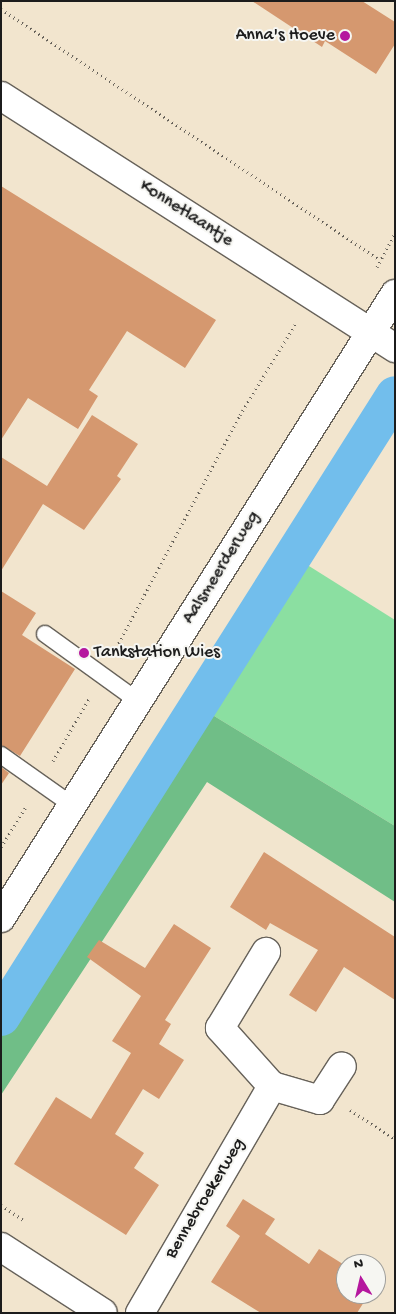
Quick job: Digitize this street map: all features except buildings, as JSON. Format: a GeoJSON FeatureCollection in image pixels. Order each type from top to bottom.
{"type":"FeatureCollection","features":[{"type":"Feature","properties":{"kind":"street","name":"Konnetlaantje"},"geometry":{"type":"LineString","coordinates":[[1,96],[384,341]]}},
{"type":"Feature","properties":{"kind":"street","name":"Aalsmeerderweg"},"geometry":{"type":"LineString","coordinates":[[1,918],[138,701],[384,341],[395,294]]}},
{"type":"Feature","properties":{"kind":"street"},"geometry":{"type":"LineString","coordinates":[[266,952],[220,1028],[272,1086],[320,1100],[342,1066]]}},
{"type":"Feature","properties":{"kind":"street","name":"Bennebroekerweg"},"geometry":{"type":"LineString","coordinates":[[140,1313],[272,1086]]}},
{"type":"Feature","properties":{"kind":"street"},"geometry":{"type":"LineString","coordinates":[[1,1246],[104,1313]]}},
{"type":"Feature","properties":{"kind":"lane"},"geometry":{"type":"LineString","coordinates":[[45,634],[138,701]]}},
{"type":"Feature","properties":{"kind":"lane"},"geometry":{"type":"LineString","coordinates":[[1,755],[72,805]]}},
{"type":"Feature","properties":{"kind":"path"},"geometry":{"type":"LineString","coordinates":[[1,9],[378,259]]}},
{"type":"Feature","properties":{"kind":"path"},"geometry":{"type":"LineString","coordinates":[[1,847],[102,675],[240,416],[312,296]]}},
{"type":"Feature","properties":{"kind":"path"},"geometry":{"type":"LineString","coordinates":[[320,1100],[335,1100],[395,1139]]}},
{"type":"Feature","properties":{"kind":"green space"},"geometry":{"type":"Polygon","coordinates":[[[293,556],[395,620],[395,826],[196,705],[293,556]]]}},
{"type":"Feature","properties":{"kind":"green space"},"geometry":{"type":"Polygon","coordinates":[[[196,705],[395,826],[395,902],[207,782],[1,1095],[1,1014],[196,705]]]}},
{"type":"Feature","properties":{"kind":"waterway"},"geometry":{"type":"LineString","coordinates":[[1,1017],[395,395]]}},
{"type":"Feature","properties":{"kind":"place","name":"Anna's Hoeve"},"geometry":{"type":"Point","coordinates":[345,36]}},
{"type":"Feature","properties":{"kind":"place","name":"Tankstation Wies"},"geometry":{"type":"Point","coordinates":[84,653]}}]}
